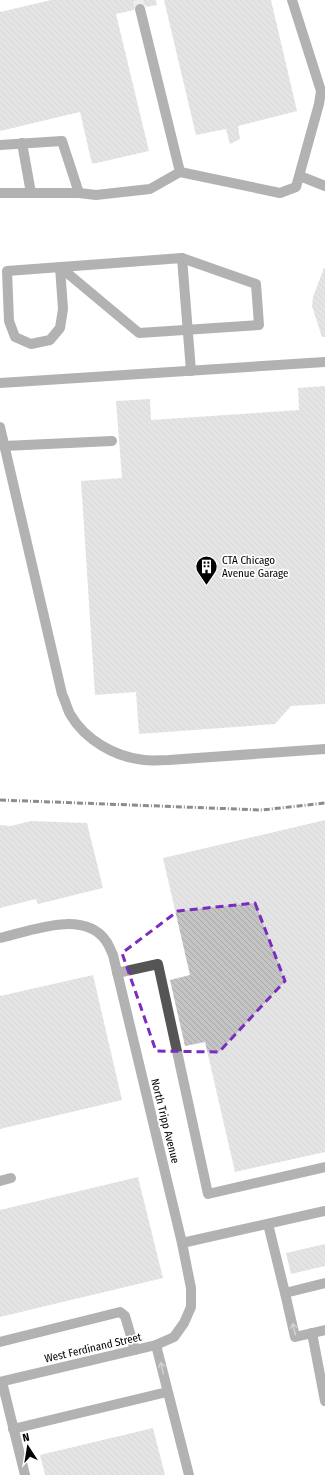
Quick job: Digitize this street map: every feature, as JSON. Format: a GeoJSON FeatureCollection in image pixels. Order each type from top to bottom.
{"type":"FeatureCollection","features":[{"type":"Feature","properties":{"kind":"street"},"geometry":{"type":"LineString","coordinates":[[0,193],[79,193],[96,195],[150,189],[180,172],[280,193],[296,187],[323,91],[292,0]]}},
{"type":"Feature","properties":{"kind":"street"},"geometry":{"type":"LineString","coordinates":[[140,9],[180,172]]}},
{"type":"Feature","properties":{"kind":"street"},"geometry":{"type":"LineString","coordinates":[[0,145],[62,141],[79,193]]}},
{"type":"Feature","properties":{"kind":"street"},"geometry":{"type":"LineString","coordinates":[[22,143],[31,193]]}},
{"type":"Feature","properties":{"kind":"street"},"geometry":{"type":"LineString","coordinates":[[300,176],[325,186]]}},
{"type":"Feature","properties":{"kind":"street"},"geometry":{"type":"LineString","coordinates":[[182,258],[191,371]]}},
{"type":"Feature","properties":{"kind":"street"},"geometry":{"type":"LineString","coordinates":[[60,267],[63,309],[60,328],[50,340],[31,344],[16,337],[9,321],[7,271],[60,267],[182,258],[256,284],[259,325],[139,333],[60,267]]}},
{"type":"Feature","properties":{"kind":"street"},"geometry":{"type":"LineString","coordinates":[[0,383],[325,362]]}},
{"type":"Feature","properties":{"kind":"street"},"geometry":{"type":"LineString","coordinates":[[0,428],[62,694],[70,714],[82,730],[99,745],[121,754],[143,760],[169,760],[325,749]]}},
{"type":"Feature","properties":{"kind":"street"},"geometry":{"type":"LineString","coordinates":[[4,446],[112,441]]}},
{"type":"Feature","properties":{"kind":"street","name":"North Tripp Avenue"},"geometry":{"type":"LineString","coordinates":[[0,938],[59,924],[77,924],[96,931],[106,941],[113,955],[182,1244],[191,1288],[191,1307],[184,1323]]}},
{"type":"Feature","properties":{"kind":"street"},"geometry":{"type":"LineString","coordinates":[[117,973],[158,964],[208,1194],[325,1167]]}},
{"type":"Feature","properties":{"kind":"street"},"geometry":{"type":"LineString","coordinates":[[0,1181],[11,1178]]}},
{"type":"Feature","properties":{"kind":"street"},"geometry":{"type":"LineString","coordinates":[[182,1244],[325,1211]]}},
{"type":"Feature","properties":{"kind":"street"},"geometry":{"type":"LineString","coordinates":[[268,1224],[296,1337],[325,1330]]}},
{"type":"Feature","properties":{"kind":"street"},"geometry":{"type":"LineString","coordinates":[[285,1293],[325,1284]]}},
{"type":"Feature","properties":{"kind":"street"},"geometry":{"type":"LineString","coordinates":[[0,1342],[120,1312],[125,1316],[135,1350]]}},
{"type":"Feature","properties":{"kind":"street","name":"West Ferdinand Street"},"geometry":{"type":"LineString","coordinates":[[1,1382],[156,1345],[174,1337],[184,1323]]}},
{"type":"Feature","properties":{"kind":"street"},"geometry":{"type":"LineString","coordinates":[[312,1333],[325,1401]]}},
{"type":"Feature","properties":{"kind":"street"},"geometry":{"type":"LineString","coordinates":[[156,1345],[189,1475]]}},
{"type":"Feature","properties":{"kind":"street"},"geometry":{"type":"LineString","coordinates":[[1,1382],[25,1475]]}},
{"type":"Feature","properties":{"kind":"street"},"geometry":{"type":"LineString","coordinates":[[13,1429],[167,1392]]}},
{"type":"Feature","properties":{"kind":"highlighted area"},"geometry":{"type":"Polygon","coordinates":[[[255,903],[285,981],[219,1052],[156,1051],[122,953],[178,911],[255,903]]]}},
{"type":"Feature","properties":{"kind":"building"},"geometry":{"type":"Polygon","coordinates":[[[51,0],[156,0],[157,5],[146,7],[144,4],[139,3],[135,5],[134,10],[116,14],[149,151],[92,164],[80,112],[0,131],[0,12],[51,0]]]}},
{"type":"Feature","properties":{"kind":"building"},"geometry":{"type":"Polygon","coordinates":[[[164,0],[271,0],[297,111],[238,126],[240,139],[230,144],[226,129],[196,135],[164,0]]]}},
{"type":"Feature","properties":{"kind":"building"},"geometry":{"type":"Polygon","coordinates":[[[324,268],[325,337],[322,337],[312,306],[313,297],[324,268]]]}},
{"type":"Feature","properties":{"kind":"building","name":"CTA Chicago Avenue Garage"},"geometry":{"type":"Polygon","coordinates":[[[325,386],[325,704],[291,706],[275,724],[139,734],[136,692],[95,695],[81,481],[122,478],[116,401],[150,399],[151,420],[299,410],[298,388],[325,386]]]}},
{"type":"Feature","properties":{"kind":"building"},"geometry":{"type":"Polygon","coordinates":[[[325,820],[325,1152],[235,1172],[205,1042],[185,1046],[170,980],[190,975],[163,858],[325,820]]]}},
{"type":"Feature","properties":{"kind":"building"},"geometry":{"type":"Polygon","coordinates":[[[31,821],[87,823],[103,888],[38,904],[36,899],[0,908],[0,825],[11,826],[31,821]]]}},
{"type":"Feature","properties":{"kind":"building"},"geometry":{"type":"Polygon","coordinates":[[[93,975],[122,1100],[0,1129],[0,996],[93,975]]]}},
{"type":"Feature","properties":{"kind":"building"},"geometry":{"type":"Polygon","coordinates":[[[138,1177],[163,1278],[0,1317],[0,1210],[138,1177]]]}},
{"type":"Feature","properties":{"kind":"building"},"geometry":{"type":"Polygon","coordinates":[[[325,1244],[325,1266],[291,1274],[286,1253],[325,1244]]]}},
{"type":"Feature","properties":{"kind":"building"},"geometry":{"type":"Polygon","coordinates":[[[153,1428],[165,1475],[45,1475],[40,1455],[153,1428]]]}},
{"type":"Feature","properties":{"kind":"tunnel"},"geometry":{"type":"LineString","coordinates":[[138,0],[140,9]]}},
{"type":"Feature","properties":{"kind":"railway"},"geometry":{"type":"LineString","coordinates":[[0,800],[262,810],[325,803]]}},
{"type":"Feature","properties":{"kind":"place","name":"CTA Chicago Avenue Garage"},"geometry":{"type":"Point","coordinates":[206,586]}}]}
